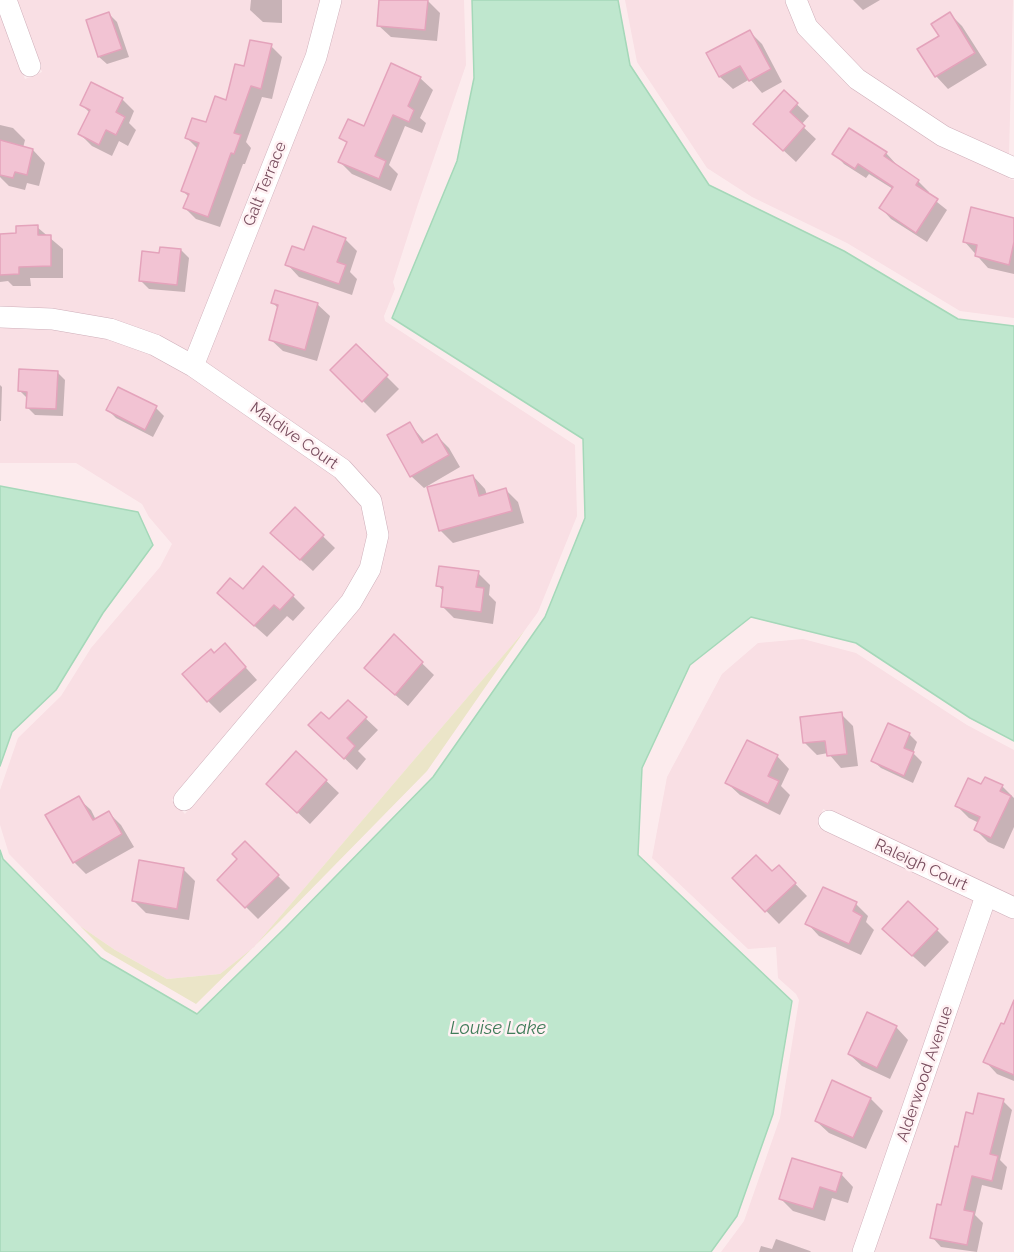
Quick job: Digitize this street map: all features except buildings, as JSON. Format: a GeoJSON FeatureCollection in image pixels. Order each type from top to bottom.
{"type":"FeatureCollection","features":[{"type":"Feature","properties":{"kind":"street"},"geometry":{"type":"LineString","coordinates":[[6,0],[30,66]]}},
{"type":"Feature","properties":{"kind":"street","name":"Galt Terrace"},"geometry":{"type":"LineString","coordinates":[[193,366],[316,57],[331,0]]}},
{"type":"Feature","properties":{"kind":"street"},"geometry":{"type":"LineString","coordinates":[[796,0],[807,27],[857,79],[943,135],[1014,168]]}},
{"type":"Feature","properties":{"kind":"street","name":"Maldive Court"},"geometry":{"type":"LineString","coordinates":[[0,317],[52,319],[110,328],[154,345],[193,366],[342,469],[371,501],[378,535],[370,569],[351,602],[184,800]]}},
{"type":"Feature","properties":{"kind":"street","name":"Raleigh Court"},"geometry":{"type":"LineString","coordinates":[[829,821],[1014,908]]}},
{"type":"Feature","properties":{"kind":"street","name":"Alderwood Avenue"},"geometry":{"type":"LineString","coordinates":[[863,1252],[986,896]]}},
{"type":"Feature","properties":{"kind":"shaded area"},"geometry":{"type":"Polygon","coordinates":[[[15,0],[322,0],[308,52],[188,353],[0,307],[0,11],[25,79],[42,72],[15,0]]]}},
{"type":"Feature","properties":{"kind":"shaded area"},"geometry":{"type":"Polygon","coordinates":[[[339,0],[464,0],[466,65],[393,282],[395,289],[384,316],[385,321],[575,445],[577,516],[538,612],[525,630],[254,947],[220,974],[167,979],[115,950],[80,926],[9,854],[0,825],[0,790],[18,738],[61,696],[91,648],[160,567],[172,544],[149,517],[142,504],[76,463],[0,463],[0,327],[52,328],[109,338],[152,354],[189,375],[336,477],[363,506],[369,534],[362,564],[344,595],[172,800],[185,814],[358,609],[379,499],[204,363],[339,0]]]}},
{"type":"Feature","properties":{"kind":"shaded area"},"geometry":{"type":"Polygon","coordinates":[[[625,0],[786,0],[798,31],[1008,176],[1009,179],[1014,180],[1014,318],[960,311],[847,243],[752,197],[707,168],[637,62],[625,0]]]}},
{"type":"Feature","properties":{"kind":"shaded area"},"geometry":{"type":"Polygon","coordinates":[[[806,0],[1013,0],[1009,155],[946,127],[862,71],[814,22],[806,0]]]}},
{"type":"Feature","properties":{"kind":"shaded area"},"geometry":{"type":"Polygon","coordinates":[[[525,630],[427,771],[256,945],[525,630]]]}},
{"type":"Feature","properties":{"kind":"shaded area"},"geometry":{"type":"Polygon","coordinates":[[[803,639],[856,653],[967,725],[1014,750],[1014,898],[823,809],[818,827],[975,901],[853,1252],[721,1252],[744,1221],[780,1118],[799,1000],[796,994],[778,978],[776,947],[748,949],[652,858],[667,777],[722,674],[758,643],[803,639]]]}},
{"type":"Feature","properties":{"kind":"shaded area"},"geometry":{"type":"Polygon","coordinates":[[[992,909],[1014,919],[1014,1252],[873,1252],[992,909]]]}},
{"type":"Feature","properties":{"kind":"shaded area"},"geometry":{"type":"Polygon","coordinates":[[[80,926],[115,950],[167,979],[220,974],[252,948],[196,1004],[105,951],[80,926]]]}},
{"type":"Feature","properties":{"kind":"water","name":"Louise Lake"},"geometry":{"type":"Polygon","coordinates":[[[472,0],[618,0],[630,65],[709,185],[844,251],[958,319],[1014,326],[1014,741],[970,718],[856,643],[751,617],[690,665],[642,768],[638,855],[792,1001],[773,1114],[737,1216],[711,1252],[0,1252],[0,850],[3,859],[101,958],[197,1014],[433,777],[545,617],[585,518],[583,439],[392,318],[457,161],[474,78],[472,0]]]}},
{"type":"Feature","properties":{"kind":"water"},"geometry":{"type":"Polygon","coordinates":[[[0,486],[138,512],[153,545],[103,613],[56,690],[12,732],[0,766],[0,486]]]}}]}
